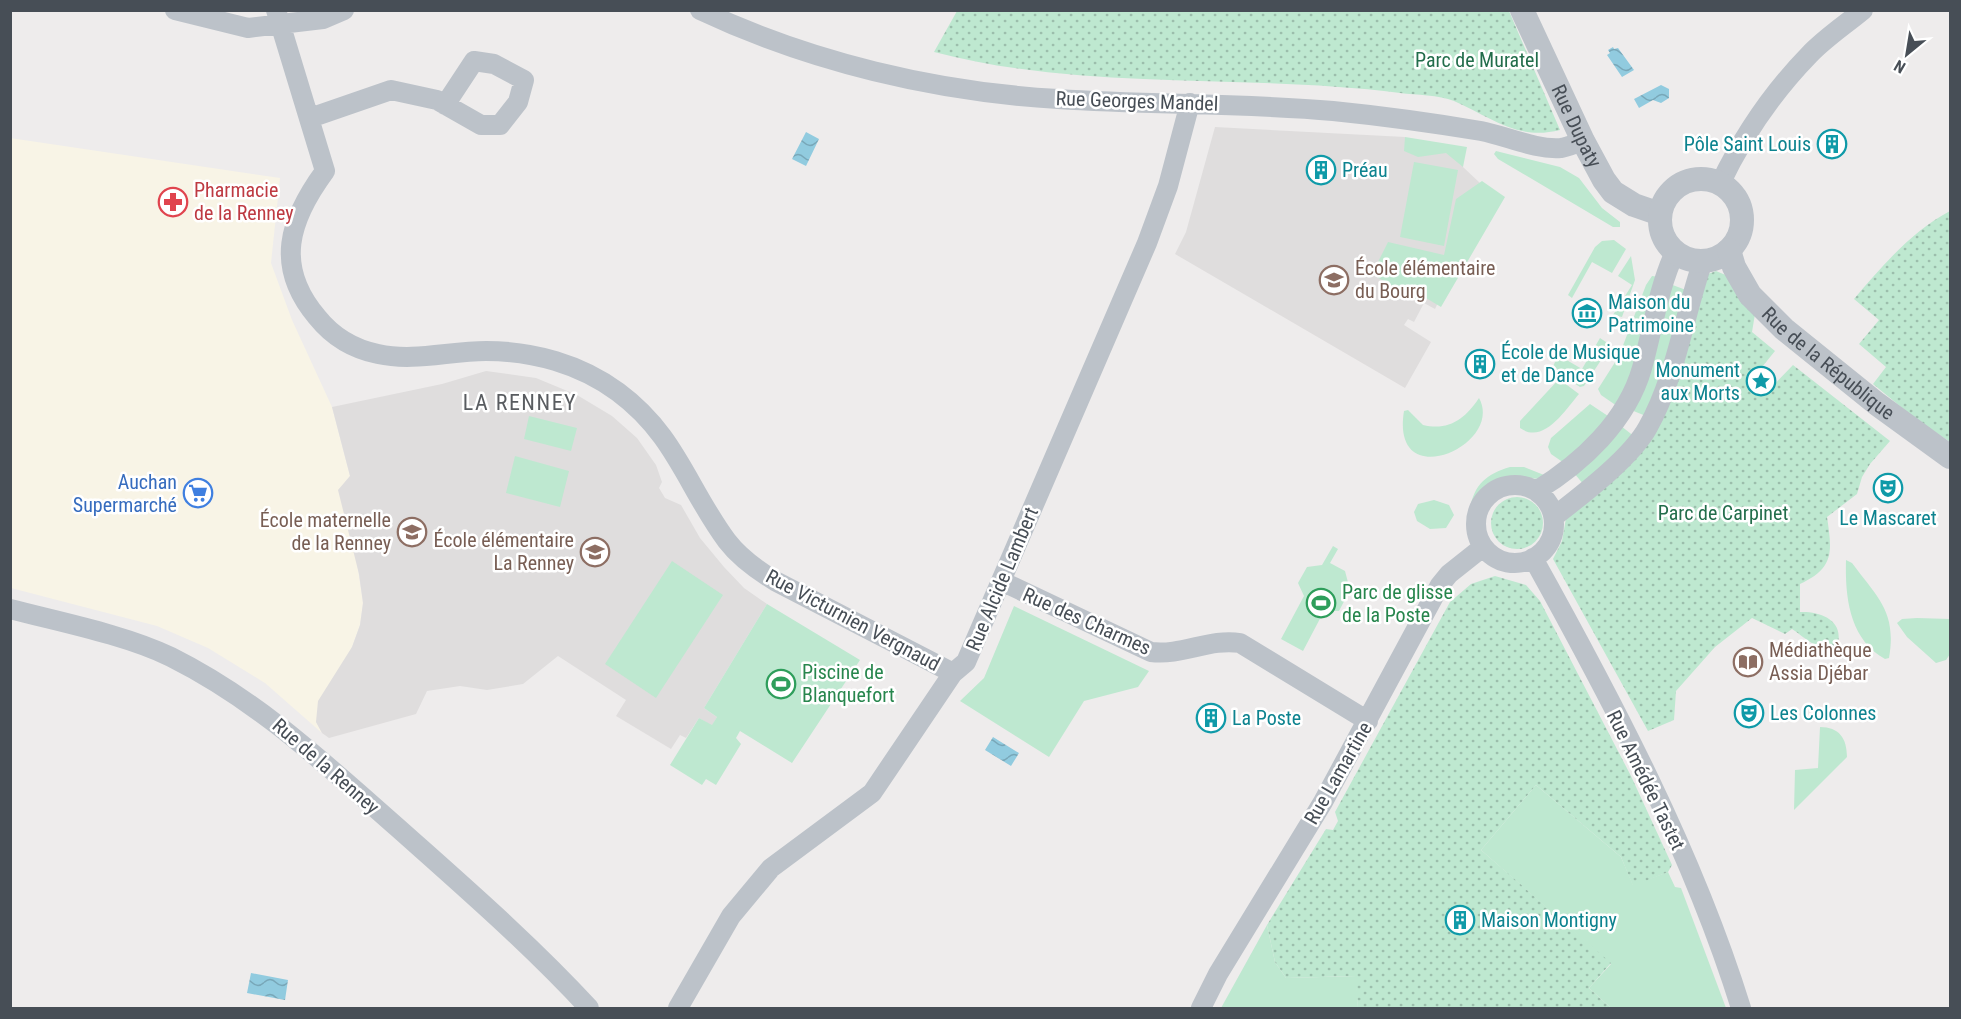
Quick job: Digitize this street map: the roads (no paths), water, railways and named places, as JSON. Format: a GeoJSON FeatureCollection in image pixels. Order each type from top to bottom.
{"type":"FeatureCollection","features":[{"type":"Feature","properties":{"kind":"street"},"geometry":{"type":"LineString","coordinates":[[175,10],[248,28],[278,17],[323,19],[344,10]]}},
{"type":"Feature","properties":{"kind":"street","name":"Rue Georges Mandel"},"geometry":{"type":"LineString","coordinates":[[700,10],[773,41],[900,77],[1017,96],[1334,111],[1474,130],[1562,148],[1582,141]]}},
{"type":"Feature","properties":{"kind":"street","name":"Rue Dupaty"},"geometry":{"type":"LineString","coordinates":[[1522,10],[1582,141],[1613,192],[1634,205],[1660,214]]}},
{"type":"Feature","properties":{"kind":"street"},"geometry":{"type":"LineString","coordinates":[[1720,184],[1732,160],[1769,101],[1810,53],[1863,10]]}},
{"type":"Feature","properties":{"kind":"street","name":"Rue Victurnien Vergnaud"},"geometry":{"type":"LineString","coordinates":[[278,17],[325,171],[307,195],[294,225],[290,249],[292,276],[301,299],[332,334],[354,347],[397,358],[487,351],[543,357],[565,363],[596,378],[617,391],[657,428],[677,455],[728,542],[751,566],[775,581],[953,673]]}},
{"type":"Feature","properties":{"kind":"street"},"geometry":{"type":"LineString","coordinates":[[310,118],[391,90],[437,100],[445,105]]}},
{"type":"Feature","properties":{"kind":"street","name":"Rue Alcide Lambert"},"geometry":{"type":"LineString","coordinates":[[678,1008],[731,916],[771,868],[872,793],[953,673],[966,662],[1147,243],[1168,186],[1190,103]]}},
{"type":"Feature","properties":{"kind":"street"},"geometry":{"type":"LineString","coordinates":[[1695,179],[1720,184],[1738,203],[1742,215],[1741,228],[1729,250],[1717,258],[1693,261],[1676,252],[1663,235],[1660,214],[1672,191],[1683,184],[1695,179]]}},
{"type":"Feature","properties":{"kind":"street","name":"Rue de la République"},"geometry":{"type":"LineString","coordinates":[[1729,250],[1734,267],[1750,295],[1784,329],[1877,404],[1950,456]]}},
{"type":"Feature","properties":{"kind":"street"},"geometry":{"type":"LineString","coordinates":[[1536,491],[1578,461],[1602,437],[1630,399],[1641,370],[1665,274],[1676,252]]}},
{"type":"Feature","properties":{"kind":"street"},"geometry":{"type":"LineString","coordinates":[[1555,516],[1543,497],[1536,491],[1526,486],[1505,486],[1485,498],[1478,510],[1477,535],[1483,547],[1501,560],[1512,562],[1533,558],[1550,540],[1555,516],[1627,452],[1647,429],[1670,372],[1703,261]]}},
{"type":"Feature","properties":{"kind":"street","name":"Rue Lamartine"},"geometry":{"type":"LineString","coordinates":[[1201,1008],[1368,721],[1440,585],[1449,574],[1483,547]]}},
{"type":"Feature","properties":{"kind":"street","name":"Rue Amédée Tastet"},"geometry":{"type":"LineString","coordinates":[[1533,558],[1657,795],[1713,930],[1741,1008]]}},
{"type":"Feature","properties":{"kind":"street","name":"Rue des Charmes"},"geometry":{"type":"LineString","coordinates":[[1001,581],[1151,652],[1177,652],[1225,640],[1240,643],[1368,721]]}},
{"type":"Feature","properties":{"kind":"street","name":"Rue de la Renney"},"geometry":{"type":"LineString","coordinates":[[10,609],[84,627],[168,656],[246,699],[308,748],[470,892],[589,1008]]}},
{"type":"Feature","properties":{"kind":"water"},"geometry":{"type":"Polygon","coordinates":[[[1613,47],[1618,48],[1634,70],[1622,77],[1607,55],[1610,53],[1608,50],[1613,47]]]}},
{"type":"Feature","properties":{"kind":"water"},"geometry":{"type":"Polygon","coordinates":[[[1661,85],[1669,89],[1669,98],[1661,103],[1653,100],[1639,108],[1634,99],[1661,85]]]}},
{"type":"Feature","properties":{"kind":"water"},"geometry":{"type":"Polygon","coordinates":[[[806,132],[819,139],[806,166],[792,159],[806,132]]]}},
{"type":"Feature","properties":{"kind":"water"},"geometry":{"type":"Polygon","coordinates":[[[993,737],[1019,753],[1011,766],[985,750],[993,737]]]}},
{"type":"Feature","properties":{"kind":"water"},"geometry":{"type":"Polygon","coordinates":[[[251,973],[288,980],[285,1000],[247,993],[251,973]]]}},
{"type":"Feature","properties":{"kind":"place","name":"Pôle Saint Louis"},"geometry":{"type":"Point","coordinates":[1832,144]}},
{"type":"Feature","properties":{"kind":"place","name":"Préau"},"geometry":{"type":"Point","coordinates":[1321,170]}},
{"type":"Feature","properties":{"kind":"place","name":"Pharmacie de la Renney"},"geometry":{"type":"Point","coordinates":[173,202]}},
{"type":"Feature","properties":{"kind":"place","name":"École élémentaire du Bourg"},"geometry":{"type":"Point","coordinates":[1334,280]}},
{"type":"Feature","properties":{"kind":"place","name":"Maison du Patrimoine"},"geometry":{"type":"Point","coordinates":[1587,313]}},
{"type":"Feature","properties":{"kind":"place","name":"École de Musique et de Dance"},"geometry":{"type":"Point","coordinates":[1480,364]}},
{"type":"Feature","properties":{"kind":"place","name":"Monument aux Morts"},"geometry":{"type":"Point","coordinates":[1761,381]}},
{"type":"Feature","properties":{"kind":"place","name":"Le Mascaret"},"geometry":{"type":"Point","coordinates":[1888,488]}},
{"type":"Feature","properties":{"kind":"place","name":"Auchan Supermarché"},"geometry":{"type":"Point","coordinates":[198,493]}},
{"type":"Feature","properties":{"kind":"place","name":"École maternelle de la Renney"},"geometry":{"type":"Point","coordinates":[412,532]}},
{"type":"Feature","properties":{"kind":"place","name":"École élémentaire La Renney"},"geometry":{"type":"Point","coordinates":[595,552]}},
{"type":"Feature","properties":{"kind":"place","name":"Parc de glisse de la Poste"},"geometry":{"type":"Point","coordinates":[1321,603]}},
{"type":"Feature","properties":{"kind":"place","name":"Médiathèque Assia Djébar"},"geometry":{"type":"Point","coordinates":[1748,662]}},
{"type":"Feature","properties":{"kind":"place","name":"Piscine de Blanquefort"},"geometry":{"type":"Point","coordinates":[781,684]}},
{"type":"Feature","properties":{"kind":"place","name":"Les Colonnes"},"geometry":{"type":"Point","coordinates":[1749,713]}},
{"type":"Feature","properties":{"kind":"place","name":"La Poste"},"geometry":{"type":"Point","coordinates":[1211,718]}},
{"type":"Feature","properties":{"kind":"place","name":"Maison Montigny"},"geometry":{"type":"Point","coordinates":[1460,920]}},
{"type":"Feature","properties":{"kind":"district","name":"LA RENNEY"},"geometry":{"type":"Point","coordinates":[520,402]}},
{"type":"Feature","properties":{"kind":"park label","name":"Parc de Muratel"},"geometry":{"type":"Point","coordinates":[1477,60]}},
{"type":"Feature","properties":{"kind":"park label","name":"Parc de Carpinet"},"geometry":{"type":"Point","coordinates":[1723,513]}}]}
